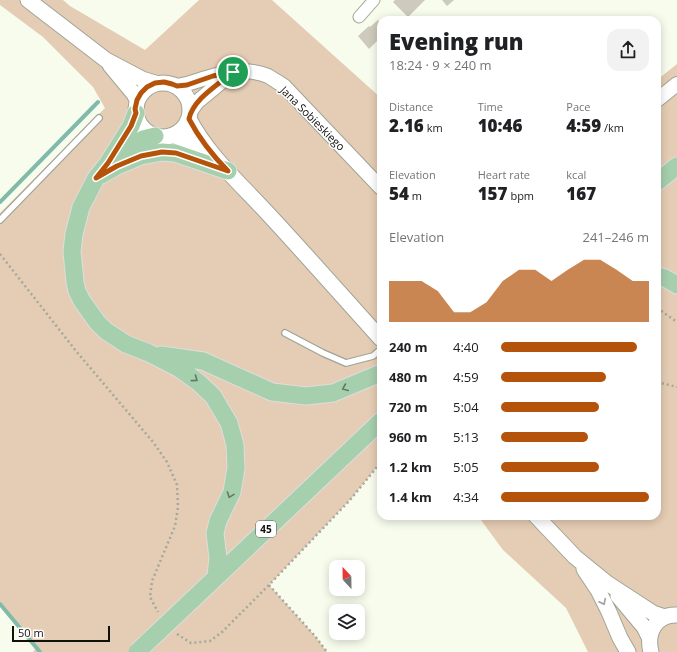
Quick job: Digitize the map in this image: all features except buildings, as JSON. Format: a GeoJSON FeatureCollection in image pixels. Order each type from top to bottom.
{"type":"FeatureCollection","features":[{"type":"Feature","properties":{"kind":"main road"},"geometry":{"type":"LineString","coordinates":[[28,0],[106,60],[142,79],[155,83]]}},
{"type":"Feature","properties":{"kind":"main road"},"geometry":{"type":"LineString","coordinates":[[106,60],[134,94],[136,117],[146,132],[155,136],[164,137],[173,135],[186,125],[190,116]]}},
{"type":"Feature","properties":{"kind":"main road"},"geometry":{"type":"LineString","coordinates":[[216,576],[218,558],[215,533],[218,522],[232,492],[236,468],[235,445],[229,423],[213,396],[198,382],[180,369],[149,353],[126,344],[106,331],[93,317],[82,301],[74,276],[72,251],[74,234],[81,207],[96,178],[108,163],[131,126],[141,93],[147,87],[155,83],[164,82],[177,86],[185,93],[190,105],[190,116],[194,129],[223,166],[377,334]]}},
{"type":"Feature","properties":{"kind":"main road"},"geometry":{"type":"LineString","coordinates":[[173,135],[183,138],[223,166]]}},
{"type":"Feature","properties":{"kind":"main road"},"geometry":{"type":"LineString","coordinates":[[108,163],[143,140],[155,136]]}},
{"type":"Feature","properties":{"kind":"main road"},"geometry":{"type":"LineString","coordinates":[[96,178],[117,166],[141,156],[162,152],[176,153],[223,166]]}},
{"type":"Feature","properties":{"kind":"main road"},"geometry":{"type":"LineString","coordinates":[[661,179],[677,166]]}},
{"type":"Feature","properties":{"kind":"main road"},"geometry":{"type":"LineString","coordinates":[[661,277],[677,285]]}},
{"type":"Feature","properties":{"kind":"main road"},"geometry":{"type":"LineString","coordinates":[[149,353],[203,361],[272,392],[306,396],[333,393],[377,375]]}},
{"type":"Feature","properties":{"kind":"main road","name":"45"},"geometry":{"type":"LineString","coordinates":[[137,652],[377,425]]}},
{"type":"Feature","properties":{"kind":"main road"},"geometry":{"type":"LineString","coordinates":[[540,520],[575,557],[607,583],[653,613],[671,616]]}},
{"type":"Feature","properties":{"kind":"main road"},"geometry":{"type":"LineString","coordinates":[[575,557],[598,590],[628,652]]}},
{"type":"Feature","properties":{"kind":"main road"},"geometry":{"type":"LineString","coordinates":[[607,583],[644,627],[649,637]]}},
{"type":"Feature","properties":{"kind":"main road"},"geometry":{"type":"LineString","coordinates":[[651,652],[649,637],[652,629],[658,622],[671,616]]}},
{"type":"Feature","properties":{"kind":"street"},"geometry":{"type":"LineString","coordinates":[[360,17],[374,0]]}},
{"type":"Feature","properties":{"kind":"street","name":"Jana Sobieskiego"},"geometry":{"type":"LineString","coordinates":[[177,86],[187,85],[213,76],[233,72],[251,71],[268,76],[284,86],[377,184]]}},
{"type":"Feature","properties":{"kind":"street"},"geometry":{"type":"LineString","coordinates":[[190,116],[197,102],[233,72]]}},
{"type":"Feature","properties":{"kind":"street"},"geometry":{"type":"LineString","coordinates":[[661,97],[677,84]]}},
{"type":"Feature","properties":{"kind":"lane"},"geometry":{"type":"LineString","coordinates":[[0,220],[99,118]]}},
{"type":"Feature","properties":{"kind":"lane"},"geometry":{"type":"LineString","coordinates":[[285,333],[346,363],[373,356],[377,352]]}},
{"type":"Feature","properties":{"kind":"path"},"geometry":{"type":"LineString","coordinates":[[0,254],[76,351],[153,442],[167,462],[176,485],[178,507],[175,526],[152,581],[150,597],[162,616]]}},
{"type":"Feature","properties":{"kind":"path"},"geometry":{"type":"LineString","coordinates":[[661,311],[677,322]]}},
{"type":"Feature","properties":{"kind":"path"},"geometry":{"type":"LineString","coordinates":[[661,383],[677,387]]}},
{"type":"Feature","properties":{"kind":"path"},"geometry":{"type":"LineString","coordinates":[[177,634],[191,643],[210,641],[222,632],[269,586],[350,500],[377,467]]}},
{"type":"Feature","properties":{"kind":"path"},"geometry":{"type":"LineString","coordinates":[[269,586],[315,636],[327,652]]}},
{"type":"Feature","properties":{"kind":"shaded area"},"geometry":{"type":"Polygon","coordinates":[[[0,0],[63,0],[70,6],[145,50],[199,0],[272,0],[377,94],[377,467],[350,500],[269,585],[315,636],[327,652],[33,652],[37,647],[0,604],[0,213],[105,108],[93,87],[43,37],[0,5],[0,0]]]}},
{"type":"Feature","properties":{"kind":"shaded area"},"geometry":{"type":"Polygon","coordinates":[[[677,64],[677,652],[588,652],[566,608],[503,550],[481,520],[661,520],[661,77],[677,64]]]}},
{"type":"Feature","properties":{"kind":"waterway"},"geometry":{"type":"LineString","coordinates":[[0,202],[98,102]]}},
{"type":"Feature","properties":{"kind":"waterway"},"geometry":{"type":"LineString","coordinates":[[0,604],[40,652]]}},
{"type":"Feature","properties":{"kind":"route"},"geometry":{"type":"LineString","coordinates":[[233,72],[197,102],[190,112],[189,119],[194,129],[218,161],[228,171],[176,153],[162,152],[141,156],[117,166],[96,178],[108,163],[131,126],[136,113],[135,109],[137,100],[147,87],[155,83],[164,82],[177,86],[187,85],[213,76],[233,72]]}}]}
